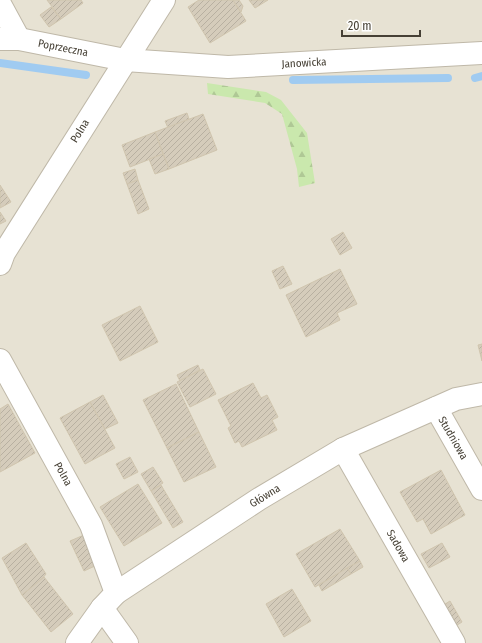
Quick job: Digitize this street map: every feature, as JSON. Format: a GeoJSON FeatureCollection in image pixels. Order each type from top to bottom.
{"type":"FeatureCollection","features":[{"type":"Feature","properties":{"kind":"street","name":"Polna"},"geometry":{"type":"LineString","coordinates":[[0,264],[4,253],[164,0]]}},
{"type":"Feature","properties":{"kind":"street"},"geometry":{"type":"LineString","coordinates":[[0,4],[10,39]]}},
{"type":"Feature","properties":{"kind":"street","name":"Poprzeczna"},"geometry":{"type":"LineString","coordinates":[[10,39],[125,60]]}},
{"type":"Feature","properties":{"kind":"street","name":"Janowicka"},"geometry":{"type":"LineString","coordinates":[[125,60],[228,67],[482,53]]}},
{"type":"Feature","properties":{"kind":"street","name":"Polna"},"geometry":{"type":"LineString","coordinates":[[0,360],[91,525],[109,601],[127,643]]}},
{"type":"Feature","properties":{"kind":"street","name":"Główna"},"geometry":{"type":"LineString","coordinates":[[77,643],[109,601],[259,499],[343,449],[456,398],[482,394]]}},
{"type":"Feature","properties":{"kind":"street","name":"Studniowa"},"geometry":{"type":"LineString","coordinates":[[436,408],[482,489]]}},
{"type":"Feature","properties":{"kind":"street","name":"Sadowa"},"geometry":{"type":"LineString","coordinates":[[343,449],[454,643]]}},
{"type":"Feature","properties":{"kind":"shaded area"},"geometry":{"type":"Polygon","coordinates":[[[0,0],[482,0],[482,643],[0,643],[0,0]]]}},
{"type":"Feature","properties":{"kind":"green space"},"geometry":{"type":"Polygon","coordinates":[[[207,83],[266,92],[281,100],[307,133],[315,183],[299,187],[297,169],[282,114],[265,103],[208,94],[207,83]]]}},
{"type":"Feature","properties":{"kind":"building"},"geometry":{"type":"Polygon","coordinates":[[[47,0],[81,0],[83,3],[61,19],[47,0]]]}},
{"type":"Feature","properties":{"kind":"building"},"geometry":{"type":"Polygon","coordinates":[[[199,0],[233,0],[246,21],[210,43],[188,7],[199,0]]]}},
{"type":"Feature","properties":{"kind":"building"},"geometry":{"type":"Polygon","coordinates":[[[233,0],[239,0],[243,6],[241,12],[233,0]]]}},
{"type":"Feature","properties":{"kind":"building"},"geometry":{"type":"Polygon","coordinates":[[[249,0],[268,0],[255,8],[249,0]]]}},
{"type":"Feature","properties":{"kind":"building"},"geometry":{"type":"Polygon","coordinates":[[[51,7],[61,19],[49,27],[40,15],[51,7]]]}},
{"type":"Feature","properties":{"kind":"building"},"geometry":{"type":"Polygon","coordinates":[[[187,113],[189,119],[168,128],[165,121],[187,113]]]}},
{"type":"Feature","properties":{"kind":"building"},"geometry":{"type":"Polygon","coordinates":[[[203,114],[217,150],[169,169],[155,132],[203,114]]]}},
{"type":"Feature","properties":{"kind":"building"},"geometry":{"type":"Polygon","coordinates":[[[155,132],[163,154],[130,167],[122,145],[155,132]]]}},
{"type":"Feature","properties":{"kind":"building"},"geometry":{"type":"Polygon","coordinates":[[[163,154],[169,169],[155,174],[149,159],[163,154]]]}},
{"type":"Feature","properties":{"kind":"building"},"geometry":{"type":"Polygon","coordinates":[[[135,169],[138,180],[127,184],[123,173],[135,169]]]}},
{"type":"Feature","properties":{"kind":"building"},"geometry":{"type":"Polygon","coordinates":[[[138,180],[149,209],[138,214],[127,184],[138,180]]]}},
{"type":"Feature","properties":{"kind":"building"},"geometry":{"type":"Polygon","coordinates":[[[0,185],[11,202],[0,208],[0,185]]]}},
{"type":"Feature","properties":{"kind":"building"},"geometry":{"type":"Polygon","coordinates":[[[0,212],[6,221],[0,224],[0,212]]]}},
{"type":"Feature","properties":{"kind":"building"},"geometry":{"type":"Polygon","coordinates":[[[343,232],[352,248],[340,255],[331,239],[343,232]]]}},
{"type":"Feature","properties":{"kind":"building"},"geometry":{"type":"Polygon","coordinates":[[[283,266],[292,284],[280,289],[272,271],[283,266]]]}},
{"type":"Feature","properties":{"kind":"building"},"geometry":{"type":"Polygon","coordinates":[[[340,269],[357,304],[337,313],[340,320],[306,337],[286,295],[340,269]]]}},
{"type":"Feature","properties":{"kind":"building"},"geometry":{"type":"Polygon","coordinates":[[[140,306],[158,342],[120,361],[102,325],[140,306]]]}},
{"type":"Feature","properties":{"kind":"building"},"geometry":{"type":"Polygon","coordinates":[[[482,344],[482,361],[478,345],[482,344]]]}},
{"type":"Feature","properties":{"kind":"building"},"geometry":{"type":"Polygon","coordinates":[[[198,365],[200,370],[180,381],[177,375],[198,365]]]}},
{"type":"Feature","properties":{"kind":"building"},"geometry":{"type":"Polygon","coordinates":[[[203,369],[216,394],[190,407],[177,382],[203,369]]]}},
{"type":"Feature","properties":{"kind":"building"},"geometry":{"type":"Polygon","coordinates":[[[253,383],[261,398],[267,395],[278,417],[272,420],[277,430],[242,447],[239,441],[235,443],[228,428],[231,426],[218,400],[253,383]]]}},
{"type":"Feature","properties":{"kind":"building"},"geometry":{"type":"Polygon","coordinates":[[[176,384],[199,432],[167,448],[143,400],[176,384]]]}},
{"type":"Feature","properties":{"kind":"building"},"geometry":{"type":"Polygon","coordinates":[[[103,395],[118,423],[105,429],[90,402],[103,395]]]}},
{"type":"Feature","properties":{"kind":"building"},"geometry":{"type":"Polygon","coordinates":[[[90,402],[115,448],[85,464],[60,418],[90,402]]]}},
{"type":"Feature","properties":{"kind":"building"},"geometry":{"type":"Polygon","coordinates":[[[8,404],[35,453],[0,472],[0,409],[8,404]]]}},
{"type":"Feature","properties":{"kind":"building"},"geometry":{"type":"Polygon","coordinates":[[[199,432],[216,467],[184,482],[167,448],[199,432]]]}},
{"type":"Feature","properties":{"kind":"building"},"geometry":{"type":"Polygon","coordinates":[[[130,457],[138,472],[124,479],[116,464],[130,457]]]}},
{"type":"Feature","properties":{"kind":"building"},"geometry":{"type":"Polygon","coordinates":[[[153,467],[163,483],[151,491],[141,474],[153,467]]]}},
{"type":"Feature","properties":{"kind":"building"},"geometry":{"type":"Polygon","coordinates":[[[441,470],[465,515],[431,534],[423,519],[417,522],[400,492],[441,470]]]}},
{"type":"Feature","properties":{"kind":"building"},"geometry":{"type":"Polygon","coordinates":[[[138,484],[162,523],[124,546],[100,507],[138,484]]]}},
{"type":"Feature","properties":{"kind":"building"},"geometry":{"type":"Polygon","coordinates":[[[161,485],[183,522],[173,528],[151,491],[161,485]]]}},
{"type":"Feature","properties":{"kind":"building"},"geometry":{"type":"Polygon","coordinates":[[[340,529],[360,561],[315,587],[296,554],[340,529]]]}},
{"type":"Feature","properties":{"kind":"building"},"geometry":{"type":"Polygon","coordinates":[[[84,535],[97,565],[84,571],[70,541],[84,535]]]}},
{"type":"Feature","properties":{"kind":"building"},"geometry":{"type":"Polygon","coordinates":[[[26,543],[46,574],[22,595],[2,558],[26,543]]]}},
{"type":"Feature","properties":{"kind":"building"},"geometry":{"type":"Polygon","coordinates":[[[442,543],[450,557],[429,568],[421,554],[442,543]]]}},
{"type":"Feature","properties":{"kind":"building"},"geometry":{"type":"Polygon","coordinates":[[[360,561],[363,567],[351,574],[347,568],[360,561]]]}},
{"type":"Feature","properties":{"kind":"building"},"geometry":{"type":"Polygon","coordinates":[[[347,568],[351,574],[322,591],[319,585],[347,568]]]}},
{"type":"Feature","properties":{"kind":"building"},"geometry":{"type":"Polygon","coordinates":[[[44,577],[73,614],[51,632],[22,595],[44,577]]]}},
{"type":"Feature","properties":{"kind":"building"},"geometry":{"type":"Polygon","coordinates":[[[292,589],[311,621],[284,637],[266,604],[292,589]]]}},
{"type":"Feature","properties":{"kind":"building"},"geometry":{"type":"Polygon","coordinates":[[[450,601],[462,622],[454,627],[442,606],[450,601]]]}},
{"type":"Feature","properties":{"kind":"waterway"},"geometry":{"type":"LineString","coordinates":[[0,63],[86,75]]}},
{"type":"Feature","properties":{"kind":"waterway"},"geometry":{"type":"LineString","coordinates":[[475,78],[482,76]]}},
{"type":"Feature","properties":{"kind":"waterway"},"geometry":{"type":"LineString","coordinates":[[293,80],[448,78]]}}]}
